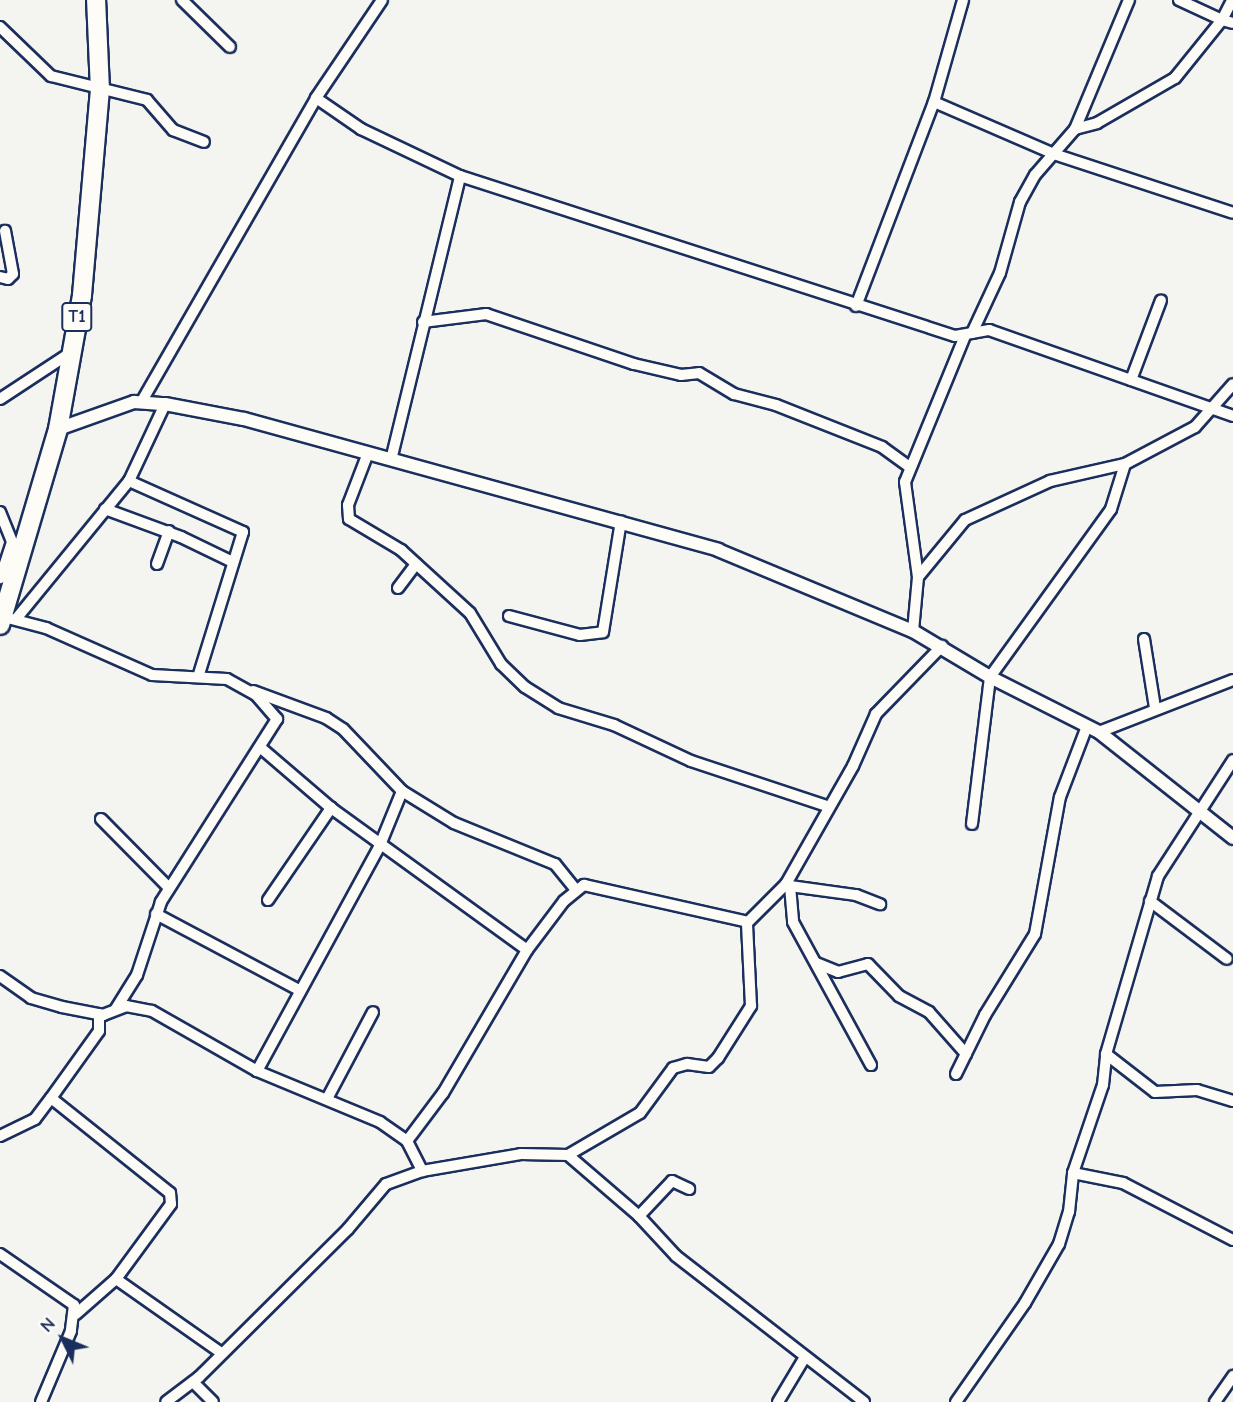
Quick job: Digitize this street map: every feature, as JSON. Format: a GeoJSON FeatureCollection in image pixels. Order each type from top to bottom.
{"type":"FeatureCollection","features":[{"type":"Feature","properties":{"kind":"highway","name":"T1"},"geometry":{"type":"LineString","coordinates":[[5,619],[58,429],[82,295],[100,90],[96,0]]}},
{"type":"Feature","properties":{"kind":"street"},"geometry":{"type":"LineString","coordinates":[[182,0],[230,47]]}},
{"type":"Feature","properties":{"kind":"street"},"geometry":{"type":"LineString","coordinates":[[142,401],[316,98],[382,0]]}},
{"type":"Feature","properties":{"kind":"street"},"geometry":{"type":"LineString","coordinates":[[856,306],[934,102],[963,0]]}},
{"type":"Feature","properties":{"kind":"street"},"geometry":{"type":"LineString","coordinates":[[913,631],[918,577],[905,502],[908,466],[1000,273],[1020,202],[1035,175],[1074,129],[1129,0]]}},
{"type":"Feature","properties":{"kind":"street"},"geometry":{"type":"LineString","coordinates":[[1179,0],[1227,22]]}},
{"type":"Feature","properties":{"kind":"street"},"geometry":{"type":"LineString","coordinates":[[1074,129],[1097,123],[1175,78],[1227,22],[1232,0]]}},
{"type":"Feature","properties":{"kind":"street"},"geometry":{"type":"LineString","coordinates":[[0,27],[51,76],[148,100],[173,130],[204,142]]}},
{"type":"Feature","properties":{"kind":"street"},"geometry":{"type":"LineString","coordinates":[[316,98],[361,129],[460,176],[856,306],[969,335],[989,330],[1131,380],[1211,412],[1233,416]]}},
{"type":"Feature","properties":{"kind":"street"},"geometry":{"type":"LineString","coordinates":[[934,102],[1054,154],[1233,213]]}},
{"type":"Feature","properties":{"kind":"street"},"geometry":{"type":"LineString","coordinates":[[391,460],[460,176]]}},
{"type":"Feature","properties":{"kind":"street"},"geometry":{"type":"LineString","coordinates":[[0,277],[13,274],[5,231]]}},
{"type":"Feature","properties":{"kind":"street"},"geometry":{"type":"LineString","coordinates":[[1131,380],[1161,300]]}},
{"type":"Feature","properties":{"kind":"street"},"geometry":{"type":"LineString","coordinates":[[423,322],[486,314],[634,364],[681,375],[699,373],[734,394],[776,405],[882,447],[908,466]]}},
{"type":"Feature","properties":{"kind":"street"},"geometry":{"type":"LineString","coordinates":[[0,399],[70,353]]}},
{"type":"Feature","properties":{"kind":"street"},"geometry":{"type":"LineString","coordinates":[[918,577],[974,513],[1050,481],[1125,464],[1195,427],[1233,384]]}},
{"type":"Feature","properties":{"kind":"street"},"geometry":{"type":"LineString","coordinates":[[58,429],[142,401],[165,404],[244,419],[719,550],[913,631],[990,677],[1086,729],[1100,733],[1233,838]]}},
{"type":"Feature","properties":{"kind":"street"},"geometry":{"type":"LineString","coordinates":[[165,404],[129,481],[5,619],[46,628],[145,673],[161,677],[199,674],[227,678],[251,691],[293,703],[343,729],[402,791],[454,822],[555,864],[575,889]]}},
{"type":"Feature","properties":{"kind":"street"},"geometry":{"type":"LineString","coordinates":[[368,453],[348,505],[349,519],[398,547],[470,613],[505,669],[552,705],[614,725],[691,761],[827,806]]}},
{"type":"Feature","properties":{"kind":"street"},"geometry":{"type":"LineString","coordinates":[[972,824],[990,677],[1104,520],[1125,464]]}},
{"type":"Feature","properties":{"kind":"street"},"geometry":{"type":"LineString","coordinates":[[129,481],[242,531],[199,674]]}},
{"type":"Feature","properties":{"kind":"street"},"geometry":{"type":"LineString","coordinates":[[105,509],[169,531],[233,562]]}},
{"type":"Feature","properties":{"kind":"street"},"geometry":{"type":"LineString","coordinates":[[0,512],[12,541],[0,578]]}},
{"type":"Feature","properties":{"kind":"street"},"geometry":{"type":"LineString","coordinates":[[509,616],[580,635],[603,632],[621,522]]}},
{"type":"Feature","properties":{"kind":"street"},"geometry":{"type":"LineString","coordinates":[[157,564],[169,531]]}},
{"type":"Feature","properties":{"kind":"street"},"geometry":{"type":"LineString","coordinates":[[398,588],[416,564]]}},
{"type":"Feature","properties":{"kind":"street"},"geometry":{"type":"LineString","coordinates":[[1144,639],[1155,708]]}},
{"type":"Feature","properties":{"kind":"street"},"geometry":{"type":"LineString","coordinates":[[407,1141],[443,1093],[527,950],[575,889],[590,885],[748,922],[762,913],[788,885],[827,806],[853,766],[884,703],[942,646]]}},
{"type":"Feature","properties":{"kind":"street"},"geometry":{"type":"LineString","coordinates":[[1100,733],[1155,708],[1233,680]]}},
{"type":"Feature","properties":{"kind":"street"},"geometry":{"type":"LineString","coordinates":[[117,1009],[136,975],[156,914],[169,888],[235,778],[261,748],[277,719],[251,691]]}},
{"type":"Feature","properties":{"kind":"street"},"geometry":{"type":"LineString","coordinates":[[956,1074],[1035,934],[1060,797],[1086,729]]}},
{"type":"Feature","properties":{"kind":"street"},"geometry":{"type":"LineString","coordinates":[[261,748],[331,808],[527,950]]}},
{"type":"Feature","properties":{"kind":"street"},"geometry":{"type":"LineString","coordinates":[[956,1402],[1053,1257],[1069,1212],[1073,1172],[1103,1085],[1106,1054],[1158,876],[1197,810],[1233,760]]}},
{"type":"Feature","properties":{"kind":"street"},"geometry":{"type":"LineString","coordinates":[[257,1071],[380,845],[402,791]]}},
{"type":"Feature","properties":{"kind":"street"},"geometry":{"type":"LineString","coordinates":[[268,900],[331,808]]}},
{"type":"Feature","properties":{"kind":"street"},"geometry":{"type":"LineString","coordinates":[[101,819],[169,888]]}},
{"type":"Feature","properties":{"kind":"street"},"geometry":{"type":"LineString","coordinates":[[788,885],[856,895],[880,904]]}},
{"type":"Feature","properties":{"kind":"street"},"geometry":{"type":"LineString","coordinates":[[788,885],[793,922],[871,1065]]}},
{"type":"Feature","properties":{"kind":"street"},"geometry":{"type":"LineString","coordinates":[[1150,901],[1227,959]]}},
{"type":"Feature","properties":{"kind":"street"},"geometry":{"type":"LineString","coordinates":[[156,914],[299,990]]}},
{"type":"Feature","properties":{"kind":"street"},"geometry":{"type":"LineString","coordinates":[[166,1402],[193,1382],[220,1352],[348,1229],[386,1184],[422,1171],[521,1154],[568,1154],[640,1113],[673,1068],[687,1064],[709,1068],[751,1006],[748,922]]}},
{"type":"Feature","properties":{"kind":"street"},"geometry":{"type":"LineString","coordinates":[[814,961],[838,972],[868,964],[899,996],[929,1012],[966,1054]]}},
{"type":"Feature","properties":{"kind":"street"},"geometry":{"type":"LineString","coordinates":[[0,976],[31,998],[99,1014],[134,1006],[152,1011],[257,1071],[328,1097],[407,1141],[422,1171]]}},
{"type":"Feature","properties":{"kind":"street"},"geometry":{"type":"LineString","coordinates":[[328,1097],[373,1012]]}},
{"type":"Feature","properties":{"kind":"street"},"geometry":{"type":"LineString","coordinates":[[0,1136],[35,1119],[99,1031],[99,1014]]}},
{"type":"Feature","properties":{"kind":"street"},"geometry":{"type":"LineString","coordinates":[[1106,1054],[1151,1090],[1197,1090],[1233,1101]]}},
{"type":"Feature","properties":{"kind":"street"},"geometry":{"type":"LineString","coordinates":[[41,1402],[76,1314],[116,1279],[167,1211],[170,1193],[51,1098]]}},
{"type":"Feature","properties":{"kind":"street"},"geometry":{"type":"LineString","coordinates":[[568,1154],[639,1216],[677,1256],[864,1402]]}},
{"type":"Feature","properties":{"kind":"street"},"geometry":{"type":"LineString","coordinates":[[1073,1172],[1123,1183],[1233,1240]]}},
{"type":"Feature","properties":{"kind":"street"},"geometry":{"type":"LineString","coordinates":[[639,1216],[673,1180],[689,1189]]}},
{"type":"Feature","properties":{"kind":"street"},"geometry":{"type":"LineString","coordinates":[[0,1254],[69,1300],[76,1314]]}},
{"type":"Feature","properties":{"kind":"street"},"geometry":{"type":"LineString","coordinates":[[116,1279],[220,1352]]}},
{"type":"Feature","properties":{"kind":"street"},"geometry":{"type":"LineString","coordinates":[[778,1402],[805,1356]]}},
{"type":"Feature","properties":{"kind":"street"},"geometry":{"type":"LineString","coordinates":[[1215,1402],[1233,1376]]}},
{"type":"Feature","properties":{"kind":"street"},"geometry":{"type":"LineString","coordinates":[[193,1382],[214,1402]]}}]}
